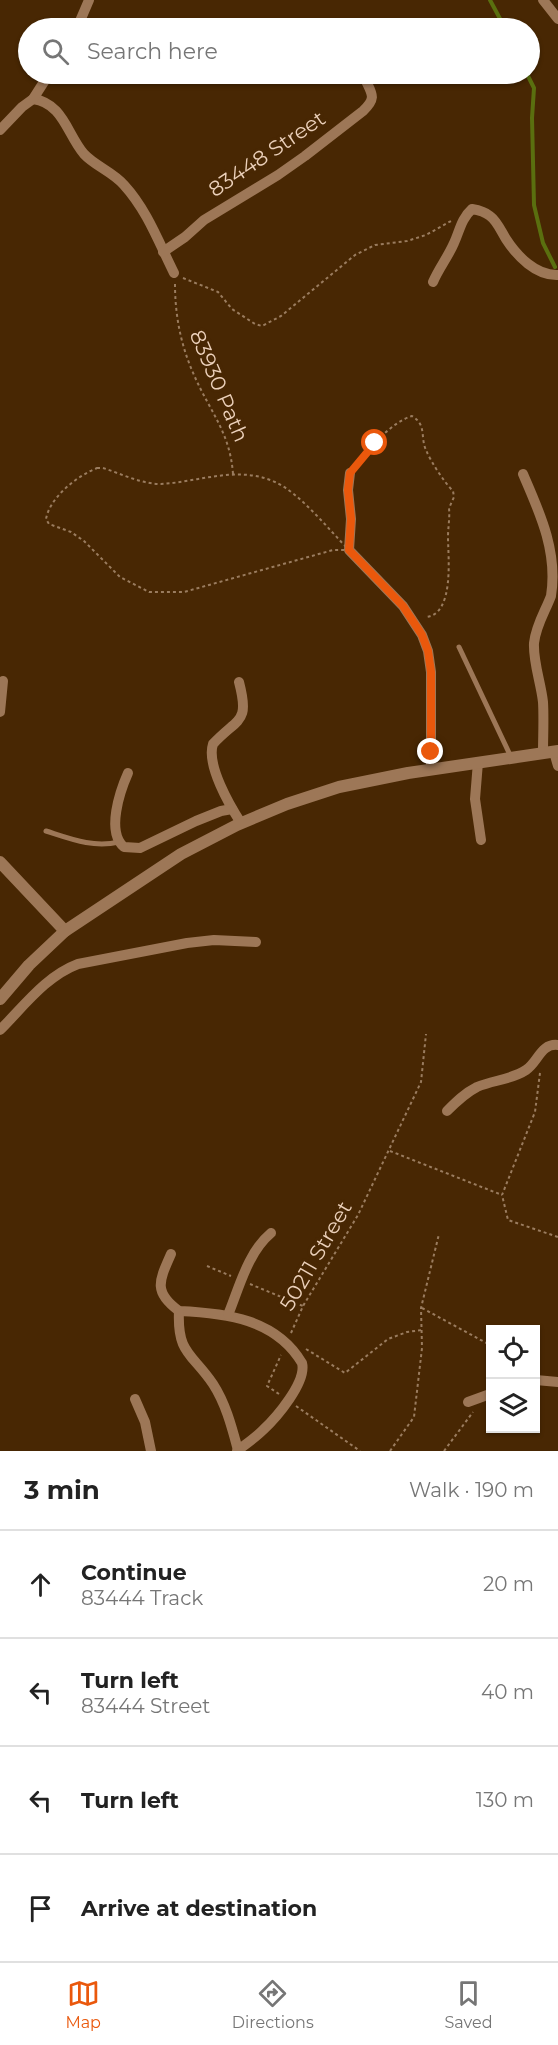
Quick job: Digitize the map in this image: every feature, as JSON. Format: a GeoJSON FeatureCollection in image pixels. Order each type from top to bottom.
{"type":"FeatureCollection","features":[{"type":"Feature","properties":{"kind":"street"},"geometry":{"type":"LineString","coordinates":[[81,18],[89,0]]}},
{"type":"Feature","properties":{"kind":"street"},"geometry":{"type":"LineString","coordinates":[[543,0],[558,19]]}},
{"type":"Feature","properties":{"kind":"street"},"geometry":{"type":"LineString","coordinates":[[0,130],[33,99],[43,84]]}},
{"type":"Feature","properties":{"kind":"street","name":"83448 Street"},"geometry":{"type":"LineString","coordinates":[[163,252],[204,220],[296,163],[363,111],[372,102],[367,84]]}},
{"type":"Feature","properties":{"kind":"street"},"geometry":{"type":"LineString","coordinates":[[33,99],[48,103],[56,109],[86,156],[123,183],[143,208],[174,273]]}},
{"type":"Feature","properties":{"kind":"street"},"geometry":{"type":"LineString","coordinates":[[433,282],[454,244],[464,216],[472,209],[489,215],[519,256],[537,269],[558,276]]}},
{"type":"Feature","properties":{"kind":"street"},"geometry":{"type":"LineString","coordinates":[[350,473],[349,550],[386,586],[414,620],[428,651],[431,672],[431,769]]}},
{"type":"Feature","properties":{"kind":"street"},"geometry":{"type":"LineString","coordinates":[[523,474],[554,544],[555,579],[551,596],[536,629],[534,646],[552,752],[558,766]]}},
{"type":"Feature","properties":{"kind":"street"},"geometry":{"type":"LineString","coordinates":[[0,712],[3,681]]}},
{"type":"Feature","properties":{"kind":"street"},"geometry":{"type":"LineString","coordinates":[[239,682],[243,700],[241,717],[213,744],[211,750],[213,762],[232,809],[241,824]]}},
{"type":"Feature","properties":{"kind":"street"},"geometry":{"type":"LineString","coordinates":[[0,999],[29,965],[65,931],[181,854],[241,824],[287,804],[339,788],[431,769],[552,752]]}},
{"type":"Feature","properties":{"kind":"street"},"geometry":{"type":"LineString","coordinates":[[477,762],[475,799],[481,840]]}},
{"type":"Feature","properties":{"kind":"street"},"geometry":{"type":"LineString","coordinates":[[128,773],[116,814],[116,830],[119,842],[124,847],[140,848],[196,821],[232,809]]}},
{"type":"Feature","properties":{"kind":"street"},"geometry":{"type":"LineString","coordinates":[[1,867],[65,931]]}},
{"type":"Feature","properties":{"kind":"street"},"geometry":{"type":"LineString","coordinates":[[0,1030],[52,978],[78,964],[187,943],[214,940],[256,942]]}},
{"type":"Feature","properties":{"kind":"street"},"geometry":{"type":"LineString","coordinates":[[447,1111],[465,1093],[484,1084],[522,1073],[532,1065],[545,1048],[549,1045],[558,1045]]}},
{"type":"Feature","properties":{"kind":"street"},"geometry":{"type":"LineString","coordinates":[[228,1315],[258,1246],[271,1233]]}},
{"type":"Feature","properties":{"kind":"street"},"geometry":{"type":"LineString","coordinates":[[171,1254],[163,1272],[160,1289],[165,1299],[179,1311],[242,1317],[261,1325],[287,1341],[299,1357],[303,1368],[301,1378],[288,1400],[266,1428],[238,1451],[228,1415],[218,1394],[182,1346],[178,1326],[179,1311]]}},
{"type":"Feature","properties":{"kind":"street"},"geometry":{"type":"LineString","coordinates":[[540,1380],[558,1382]]}},
{"type":"Feature","properties":{"kind":"street"},"geometry":{"type":"LineString","coordinates":[[468,1402],[486,1395]]}},
{"type":"Feature","properties":{"kind":"street"},"geometry":{"type":"LineString","coordinates":[[135,1399],[145,1422],[152,1451]]}},
{"type":"Feature","properties":{"kind":"lane"},"geometry":{"type":"LineString","coordinates":[[459,647],[511,757]]}},
{"type":"Feature","properties":{"kind":"lane"},"geometry":{"type":"LineString","coordinates":[[46,831],[89,844],[107,845],[119,842]]}},
{"type":"Feature","properties":{"kind":"path"},"geometry":{"type":"LineString","coordinates":[[174,273],[218,292],[232,309],[262,326],[281,316],[355,255],[375,245],[407,242],[426,235],[453,220]]}},
{"type":"Feature","properties":{"kind":"path","name":"83930 Path"},"geometry":{"type":"LineString","coordinates":[[174,273],[178,328],[195,377],[220,422],[232,453],[233,474]]}},
{"type":"Feature","properties":{"kind":"path"},"geometry":{"type":"LineString","coordinates":[[350,473],[367,451],[396,423],[412,416],[422,426],[426,451],[453,491],[454,497],[449,508],[449,581],[437,612],[429,618],[422,617],[414,620]]}},
{"type":"Feature","properties":{"kind":"path"},"geometry":{"type":"LineString","coordinates":[[97,468],[144,482],[159,484],[233,474],[259,476],[276,482],[291,492],[349,550],[333,550],[184,592],[149,592],[120,577],[84,541],[71,532],[49,524],[46,519],[47,513],[60,494],[82,475],[97,468]]}},
{"type":"Feature","properties":{"kind":"path","name":"50211 Street"},"geometry":{"type":"LineString","coordinates":[[360,1451],[267,1386],[303,1306],[358,1215],[421,1082],[426,1034]]}},
{"type":"Feature","properties":{"kind":"path"},"geometry":{"type":"LineString","coordinates":[[540,1069],[535,1112],[502,1195],[508,1220],[558,1237]]}},
{"type":"Feature","properties":{"kind":"path"},"geometry":{"type":"LineString","coordinates":[[390,1150],[502,1195]]}},
{"type":"Feature","properties":{"kind":"path"},"geometry":{"type":"LineString","coordinates":[[390,1451],[414,1417],[422,1348],[421,1308],[440,1234]]}},
{"type":"Feature","properties":{"kind":"path"},"geometry":{"type":"LineString","coordinates":[[207,1266],[303,1306]]}},
{"type":"Feature","properties":{"kind":"path"},"geometry":{"type":"LineString","coordinates":[[421,1308],[486,1343]]}},
{"type":"Feature","properties":{"kind":"path"},"geometry":{"type":"LineString","coordinates":[[287,1341],[345,1373],[388,1339],[407,1332],[422,1330]]}},
{"type":"Feature","properties":{"kind":"path"},"geometry":{"type":"LineString","coordinates":[[444,1451],[486,1396]]}},
{"type":"Feature","properties":{"kind":"waterway"},"geometry":{"type":"LineString","coordinates":[[490,0],[500,18]]}},
{"type":"Feature","properties":{"kind":"waterway"},"geometry":{"type":"LineString","coordinates":[[532,84],[534,88],[532,118],[534,205],[543,243],[555,267]]}},
{"type":"Feature","properties":{"kind":"route"},"geometry":{"type":"LineString","coordinates":[[375,443],[350,473],[348,481],[351,509],[349,550],[386,586],[414,620],[422,635],[428,651],[431,672],[431,752]]}}]}
